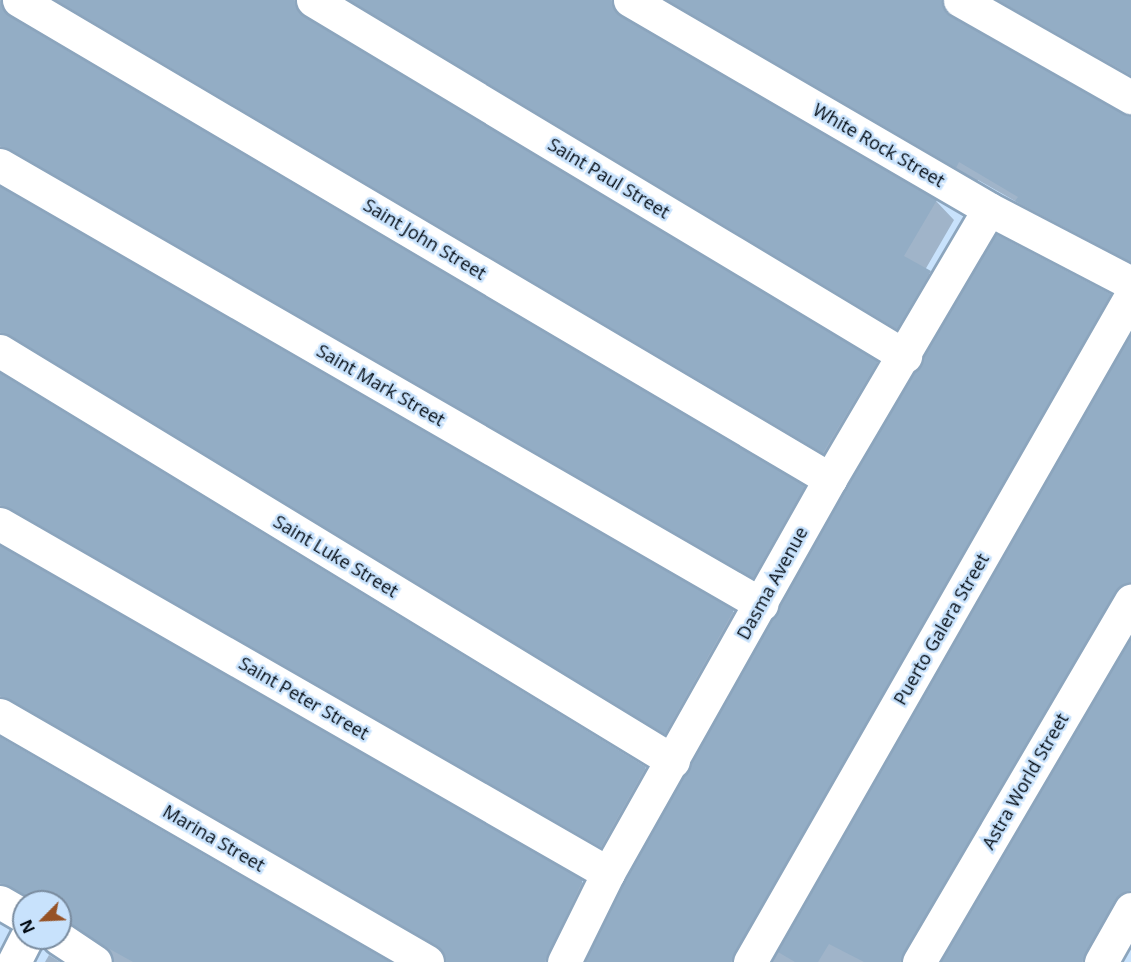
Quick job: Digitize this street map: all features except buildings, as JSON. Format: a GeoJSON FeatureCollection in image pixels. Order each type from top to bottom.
{"type":"FeatureCollection","features":[{"type":"Feature","properties":{"kind":"street","name":"Saint John Street"},"geometry":{"type":"LineString","coordinates":[[19,0],[830,479]]}},
{"type":"Feature","properties":{"kind":"street","name":"Saint Paul Street"},"geometry":{"type":"LineString","coordinates":[[313,0],[905,356]]}},
{"type":"Feature","properties":{"kind":"street","name":"White Rock Street"},"geometry":{"type":"LineString","coordinates":[[630,0],[989,209],[1131,283]]}},
{"type":"Feature","properties":{"kind":"street"},"geometry":{"type":"LineString","coordinates":[[960,0],[1131,97]]}},
{"type":"Feature","properties":{"kind":"street","name":"Saint Mark Street"},"geometry":{"type":"LineString","coordinates":[[0,165],[761,604]]}},
{"type":"Feature","properties":{"kind":"street","name":"Dasma Avenue"},"geometry":{"type":"LineString","coordinates":[[564,962],[608,873],[830,479],[905,356],[989,209]]}},
{"type":"Feature","properties":{"kind":"street","name":"Puerto Galera Street"},"geometry":{"type":"LineString","coordinates":[[750,962],[1131,296]]}},
{"type":"Feature","properties":{"kind":"street","name":"Saint Luke Street"},"geometry":{"type":"LineString","coordinates":[[0,351],[673,761]]}},
{"type":"Feature","properties":{"kind":"street","name":"Saint Peter Street"},"geometry":{"type":"LineString","coordinates":[[0,524],[608,873]]}},
{"type":"Feature","properties":{"kind":"street","name":"Astra World Street"},"geometry":{"type":"LineString","coordinates":[[918,962],[1131,601]]}},
{"type":"Feature","properties":{"kind":"street","name":"Marina Street"},"geometry":{"type":"LineString","coordinates":[[0,715],[427,962]]}},
{"type":"Feature","properties":{"kind":"street"},"geometry":{"type":"LineString","coordinates":[[1101,962],[1131,909]]}},
{"type":"Feature","properties":{"kind":"street"},"geometry":{"type":"LineString","coordinates":[[72,947],[95,962]]}}]}
